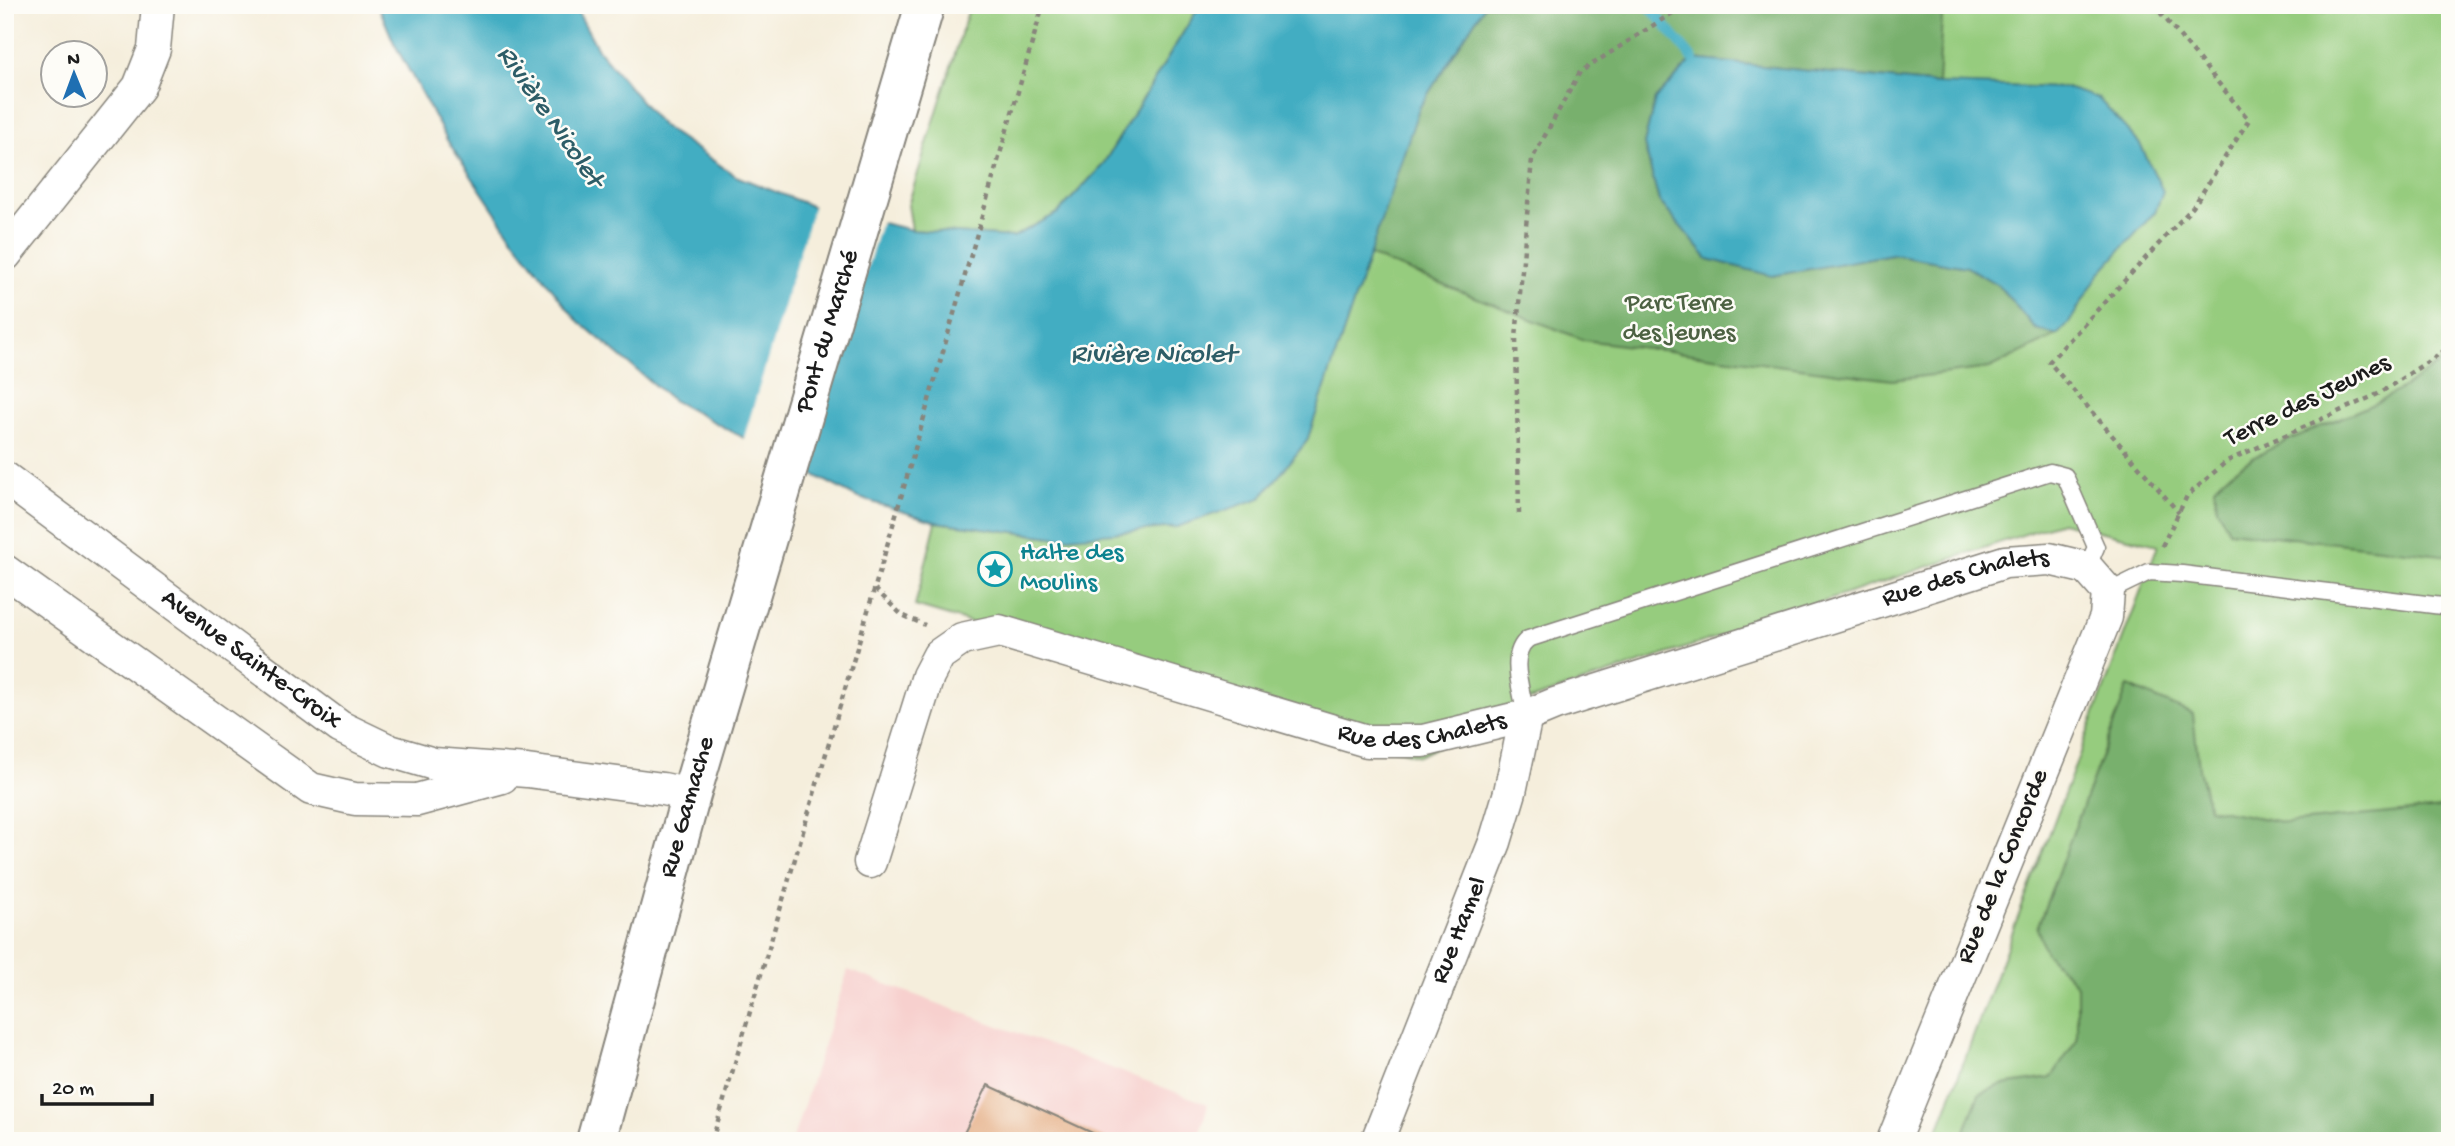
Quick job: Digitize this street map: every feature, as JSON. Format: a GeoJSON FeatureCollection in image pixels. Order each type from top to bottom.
{"type":"FeatureCollection","features":[{"type":"Feature","properties":{"kind":"street"},"geometry":{"type":"LineString","coordinates":[[5,255],[139,87],[154,49],[158,5]]}},
{"type":"Feature","properties":{"kind":"street","name":"Pont du Marché"},"geometry":{"type":"LineString","coordinates":[[787,476],[869,187],[925,5]]}},
{"type":"Feature","properties":{"kind":"street","name":"Rue Gamache"},"geometry":{"type":"LineString","coordinates":[[596,1141],[691,795],[787,476]]}},
{"type":"Feature","properties":{"kind":"street","name":"Avenue Sainte-Croix"},"geometry":{"type":"LineString","coordinates":[[5,478],[340,727],[390,751],[434,764],[527,771],[691,795]]}},
{"type":"Feature","properties":{"kind":"street","name":"Rue des Chalets"},"geometry":{"type":"LineString","coordinates":[[870,862],[928,676],[939,655],[962,639],[999,631],[1367,741],[1423,741],[1526,716],[1555,704],[2005,562],[2049,559],[2087,568],[2108,592]]}},
{"type":"Feature","properties":{"kind":"street","name":"Avenue Sainte-Croix"},"geometry":{"type":"LineString","coordinates":[[5,571],[311,789],[355,799],[416,800],[527,771]]}},
{"type":"Feature","properties":{"kind":"street","name":"Rue de la Concorde"},"geometry":{"type":"LineString","coordinates":[[1893,1141],[2106,617],[2108,592]]}},
{"type":"Feature","properties":{"kind":"street","name":"Rue Hamel"},"geometry":{"type":"LineString","coordinates":[[1377,1141],[1495,842],[1510,792],[1526,716]]}},
{"type":"Feature","properties":{"kind":"lane"},"geometry":{"type":"LineString","coordinates":[[1526,716],[1516,658],[1521,645],[1528,639],[2050,472],[2065,476],[2096,547],[2087,568]]}},
{"type":"Feature","properties":{"kind":"lane"},"geometry":{"type":"LineString","coordinates":[[2108,592],[2149,572],[2450,607]]}},
{"type":"Feature","properties":{"kind":"path"},"geometry":{"type":"LineString","coordinates":[[723,5],[733,5]]}},
{"type":"Feature","properties":{"kind":"path"},"geometry":{"type":"LineString","coordinates":[[712,1141],[1043,5]]}},
{"type":"Feature","properties":{"kind":"path"},"geometry":{"type":"LineString","coordinates":[[1519,514],[1516,338],[1532,159],[1580,72],[1685,5]]}},
{"type":"Feature","properties":{"kind":"path"},"geometry":{"type":"LineString","coordinates":[[2154,5],[2249,120],[2193,207],[2049,362],[2179,513]]}},
{"type":"Feature","properties":{"kind":"path","name":"Terre des Jeunes"},"geometry":{"type":"LineString","coordinates":[[2149,572],[2188,496],[2227,461],[2378,394],[2450,347]]}},
{"type":"Feature","properties":{"kind":"path"},"geometry":{"type":"LineString","coordinates":[[875,589],[902,615],[962,639]]}},
{"type":"Feature","properties":{"kind":"shaded area"},"geometry":{"type":"Polygon","coordinates":[[[848,970],[1208,1104],[1200,1133],[1217,1141],[792,1141],[848,970]]]}},
{"type":"Feature","properties":{"kind":"green space"},"geometry":{"type":"Polygon","coordinates":[[[970,5],[1200,5],[1102,166],[1058,213],[1013,237],[912,230],[908,205],[970,5]]]}},
{"type":"Feature","properties":{"kind":"green space","name":"Parc Terre des jeunes"},"geometry":{"type":"Polygon","coordinates":[[[1485,5],[2450,5],[2450,1141],[1934,1141],[2158,545],[2061,522],[1524,702],[1419,756],[915,606],[936,522],[1060,538],[1368,255],[1419,108],[1485,5]]]}},
{"type":"Feature","properties":{"kind":"green space"},"geometry":{"type":"Polygon","coordinates":[[[1485,5],[1959,5],[1942,17],[1938,84],[1693,59],[1655,99],[1644,144],[1659,201],[1772,276],[1892,254],[1967,267],[1998,285],[2036,329],[2057,335],[1990,368],[1892,380],[1584,340],[1368,255],[1419,108],[1485,5]]]}},
{"type":"Feature","properties":{"kind":"green space"},"geometry":{"type":"Polygon","coordinates":[[[2159,5],[2338,5],[2323,12],[2159,5]]]}},
{"type":"Feature","properties":{"kind":"green space"},"geometry":{"type":"Polygon","coordinates":[[[2450,355],[2450,556],[2229,531],[2217,508],[2215,487],[2230,474],[2268,450],[2386,397],[2450,355]]]}},
{"type":"Feature","properties":{"kind":"green space"},"geometry":{"type":"Polygon","coordinates":[[[2128,686],[2193,714],[2199,768],[2209,808],[2287,823],[2450,807],[2450,1141],[1961,1141],[1979,1094],[2001,1085],[2051,1078],[2077,1040],[2077,985],[2046,953],[2037,928],[2128,686]]]}},
{"type":"Feature","properties":{"kind":"water","name":"Rivière Nicolet"},"geometry":{"type":"Polygon","coordinates":[[[378,5],[574,5],[599,51],[661,125],[736,176],[814,207],[912,230],[1013,237],[1058,213],[1102,166],[1200,5],[1485,5],[1419,108],[1307,441],[1261,498],[1177,527],[1060,538],[936,522],[856,497],[672,400],[576,319],[512,237],[447,140],[394,43],[378,5]]]}},
{"type":"Feature","properties":{"kind":"water"},"geometry":{"type":"Polygon","coordinates":[[[1693,59],[1938,84],[2066,88],[2098,98],[2140,144],[2163,191],[2155,212],[2100,273],[2069,323],[2057,335],[2036,329],[1998,285],[1967,267],[1892,254],[1772,276],[1708,259],[1659,201],[1644,144],[1655,99],[1693,59]]]}},
{"type":"Feature","properties":{"kind":"pier"},"geometry":{"type":"Polygon","coordinates":[[[814,204],[882,219],[805,474],[743,441],[814,204]]]}},
{"type":"Feature","properties":{"kind":"building"},"geometry":{"type":"Polygon","coordinates":[[[988,1085],[1110,1141],[960,1141],[988,1085]]]}},
{"type":"Feature","properties":{"kind":"waterway"},"geometry":{"type":"LineString","coordinates":[[1648,5],[1693,59]]}},
{"type":"Feature","properties":{"kind":"place","name":"Halte des Moulins"},"geometry":{"type":"Point","coordinates":[995,569]}}]}
